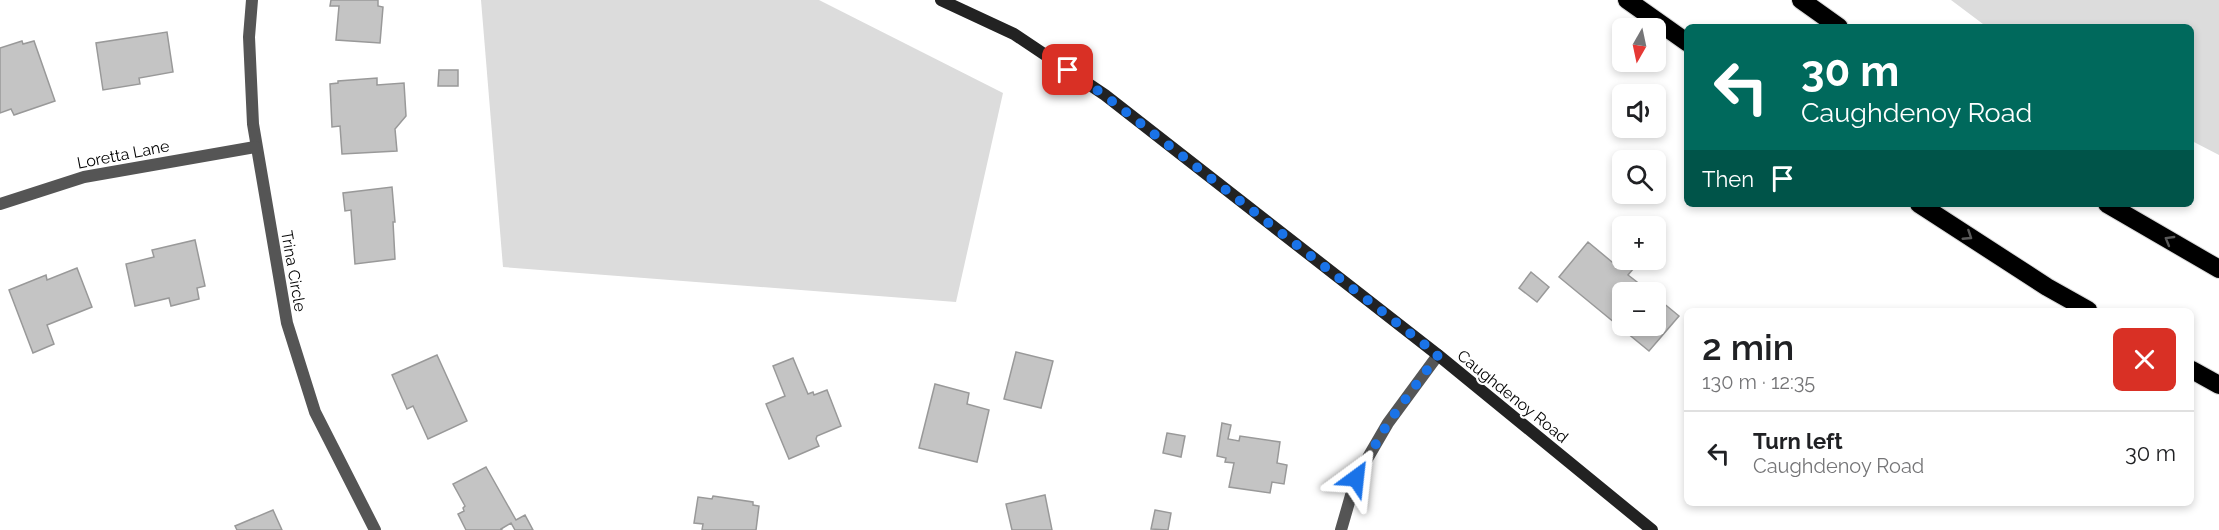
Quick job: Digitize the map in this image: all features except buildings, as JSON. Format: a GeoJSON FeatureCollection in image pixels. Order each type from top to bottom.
{"type":"FeatureCollection","features":[{"type":"Feature","properties":{"kind":"highway"},"geometry":{"type":"LineString","coordinates":[[1627,0],[1684,40]]}},
{"type":"Feature","properties":{"kind":"highway"},"geometry":{"type":"LineString","coordinates":[[1801,0],[1835,24]]}},
{"type":"Feature","properties":{"kind":"highway"},"geometry":{"type":"LineString","coordinates":[[1924,207],[2047,287],[2084,308]]}},
{"type":"Feature","properties":{"kind":"highway"},"geometry":{"type":"LineString","coordinates":[[2112,207],[2219,269]]}},
{"type":"Feature","properties":{"kind":"highway"},"geometry":{"type":"LineString","coordinates":[[2194,371],[2219,385]]}},
{"type":"Feature","properties":{"kind":"street","name":"Trina Circle"},"geometry":{"type":"LineString","coordinates":[[252,0],[249,37],[255,147],[286,323],[315,412],[375,530]]}},
{"type":"Feature","properties":{"kind":"street","name":"Caughdenoy Road"},"geometry":{"type":"LineString","coordinates":[[941,0],[1014,34],[1104,95],[1438,355],[1652,530]]}},
{"type":"Feature","properties":{"kind":"street","name":"Loretta Lane"},"geometry":{"type":"LineString","coordinates":[[0,204],[84,177],[255,147]]}},
{"type":"Feature","properties":{"kind":"street"},"geometry":{"type":"LineString","coordinates":[[1341,530],[1356,478],[1388,423],[1438,355]]}},
{"type":"Feature","properties":{"kind":"shaded area"},"geometry":{"type":"Polygon","coordinates":[[[481,0],[819,0],[1003,93],[956,302],[503,267],[481,0]]]}},
{"type":"Feature","properties":{"kind":"shaded area"},"geometry":{"type":"Polygon","coordinates":[[[1951,0],[2219,0],[2219,155],[2194,142],[2194,24],[1983,24],[1951,0]]]}},
{"type":"Feature","properties":{"kind":"route"},"geometry":{"type":"LineString","coordinates":[[1068,70],[1104,95],[1438,355],[1388,423],[1356,478]]}}]}
